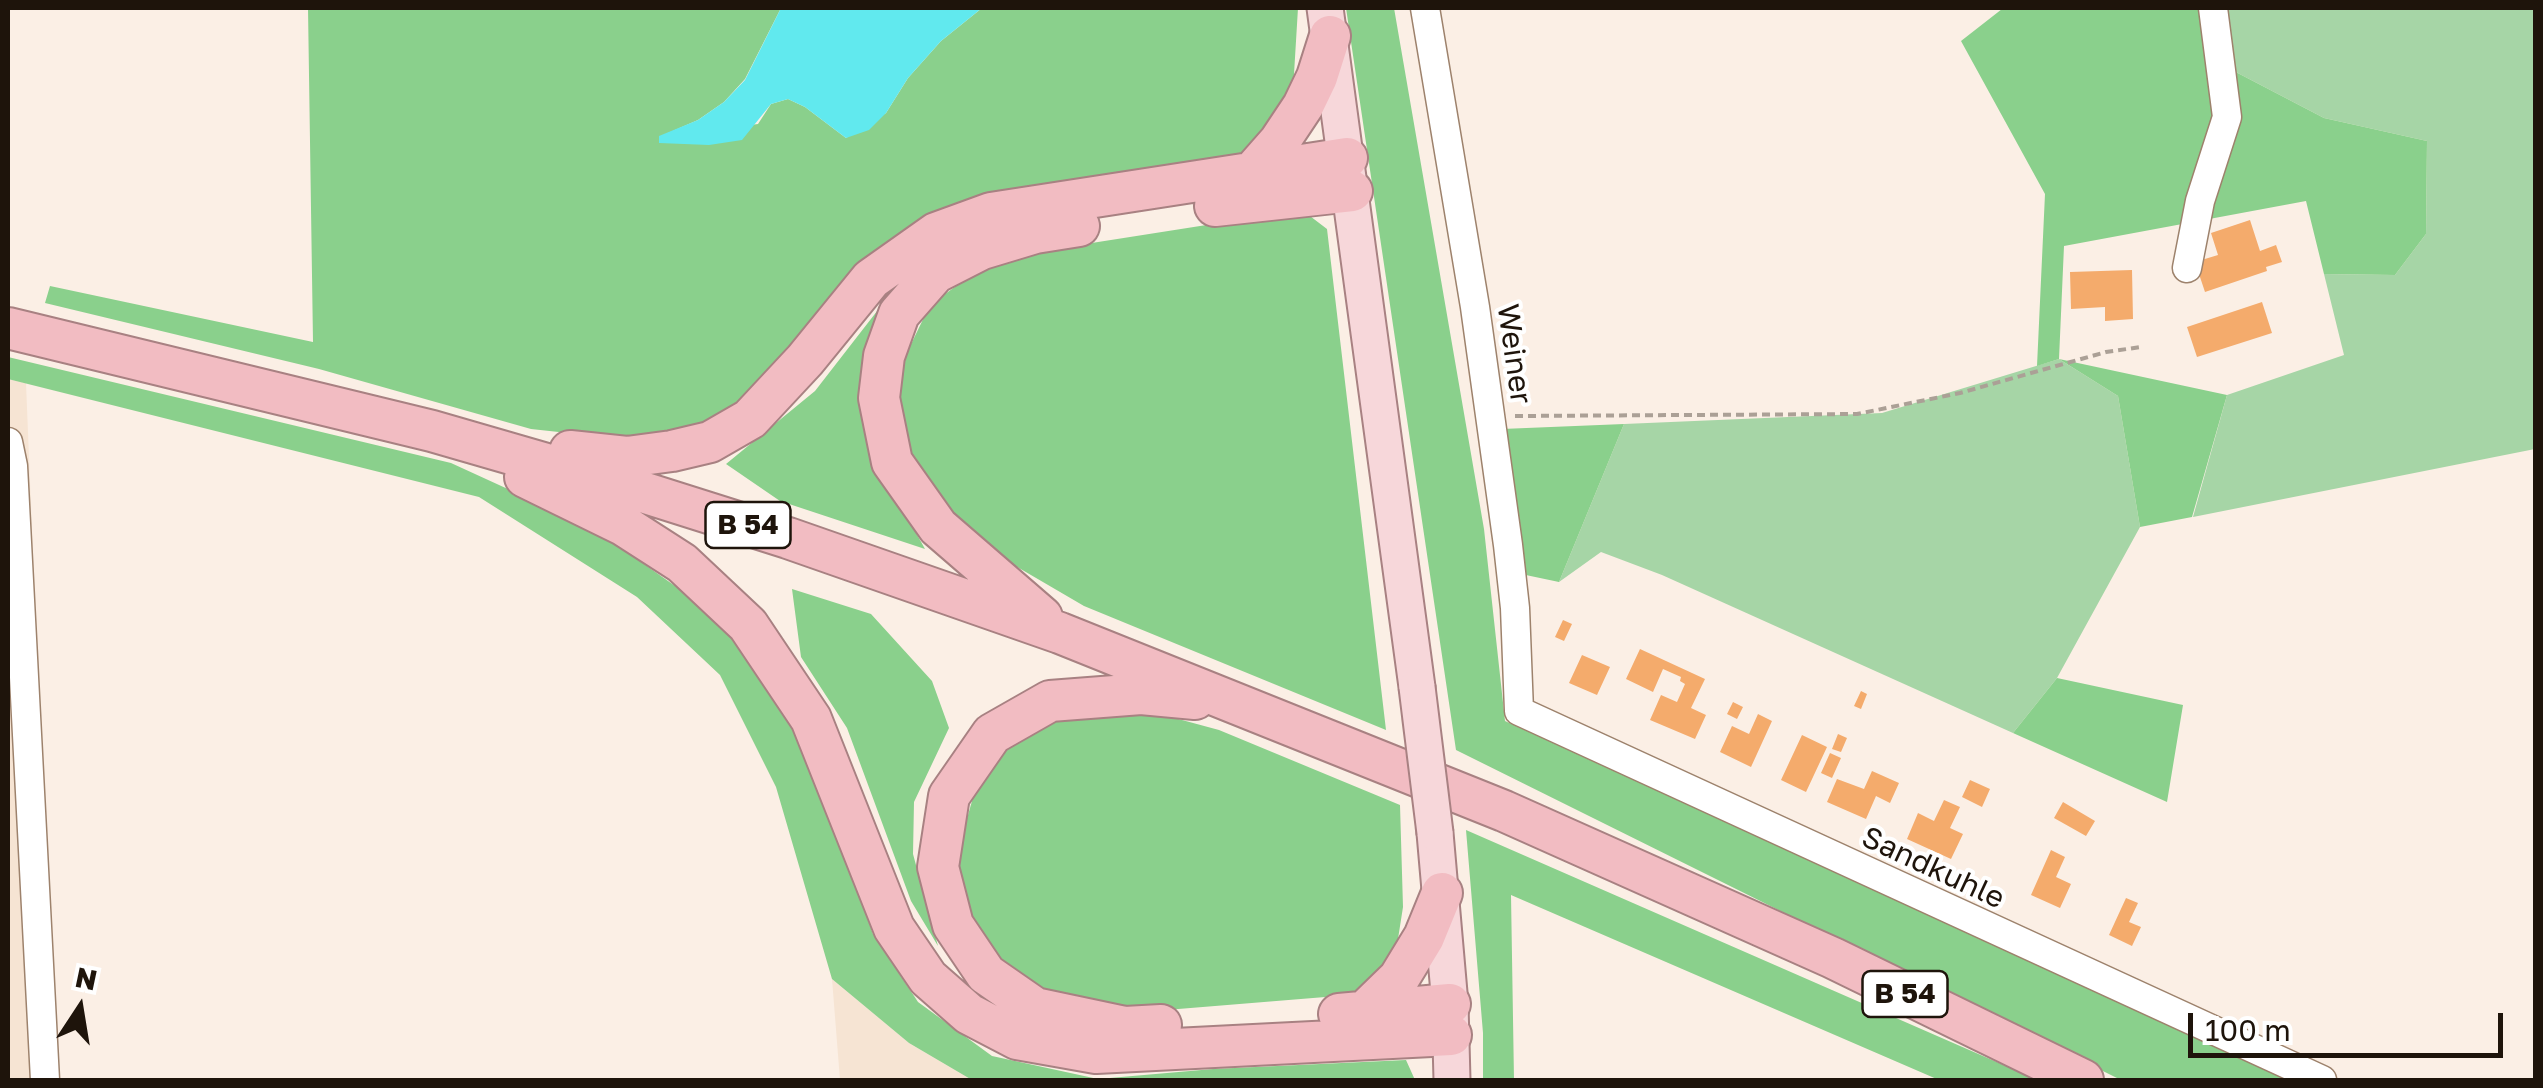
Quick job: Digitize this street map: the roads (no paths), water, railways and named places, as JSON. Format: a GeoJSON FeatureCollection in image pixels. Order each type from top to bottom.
{"type":"FeatureCollection","features":[{"type":"Feature","properties":{"kind":"highway"},"geometry":{"type":"LineString","coordinates":[[1250,174],[1279,142],[1318,77],[1327,22]]}},
{"type":"Feature","properties":{"kind":"highway"},"geometry":{"type":"LineString","coordinates":[[432,431],[627,457],[710,442],[750,419],[805,360],[871,279],[936,233],[991,213],[1250,174],[1349,174]]}},
{"type":"Feature","properties":{"kind":"highway"},"geometry":{"type":"LineString","coordinates":[[1060,633],[938,526],[892,462],[879,398],[884,356],[899,314],[934,273],[982,249],[1035,233],[1200,208],[1349,174]]}},
{"type":"Feature","properties":{"kind":"highway","name":"B 54"},"geometry":{"type":"LineString","coordinates":[[8,328],[432,431],[788,538],[1060,633],[1504,811],[1726,909],[2083,1080]]}},
{"type":"Feature","properties":{"kind":"highway"},"geometry":{"type":"LineString","coordinates":[[432,431],[623,525],[682,563],[748,625],[812,719],[894,928],[928,978],[969,1014],[1017,1039],[1096,1053],[1450,1020]]}},
{"type":"Feature","properties":{"kind":"highway"},"geometry":{"type":"LineString","coordinates":[[1240,703],[1142,694],[1050,700],[992,734],[949,796],[938,867],[953,926],[986,974],[1035,1008],[1125,1028],[1362,1013],[1450,1020]]}},
{"type":"Feature","properties":{"kind":"highway"},"geometry":{"type":"LineString","coordinates":[[1362,1013],[1399,978],[1424,937],[1442,893]]}},
{"type":"Feature","properties":{"kind":"main road"},"geometry":{"type":"LineString","coordinates":[[1327,22],[1442,893],[1452,1080]]}},
{"type":"Feature","properties":{"kind":"street","name":"Weiner"},"geometry":{"type":"LineString","coordinates":[[1424,8],[1490,416],[1516,608],[1519,711]]}},
{"type":"Feature","properties":{"kind":"street"},"geometry":{"type":"LineString","coordinates":[[2187,268],[2200,200],[2227,117],[2214,8]]}},
{"type":"Feature","properties":{"kind":"street"},"geometry":{"type":"LineString","coordinates":[[8,442],[13,466],[18,764],[44,1080]]}},
{"type":"Feature","properties":{"kind":"street","name":"Sandkuhle"},"geometry":{"type":"LineString","coordinates":[[1519,711],[2322,1080]]}},
{"type":"Feature","properties":{"kind":"water"},"geometry":{"type":"Polygon","coordinates":[[[781,8],[982,8],[941,41],[869,130],[846,138],[788,99],[771,104],[742,140],[709,145],[659,143],[659,136],[698,120],[724,102],[745,80],[781,8]]]}}]}
